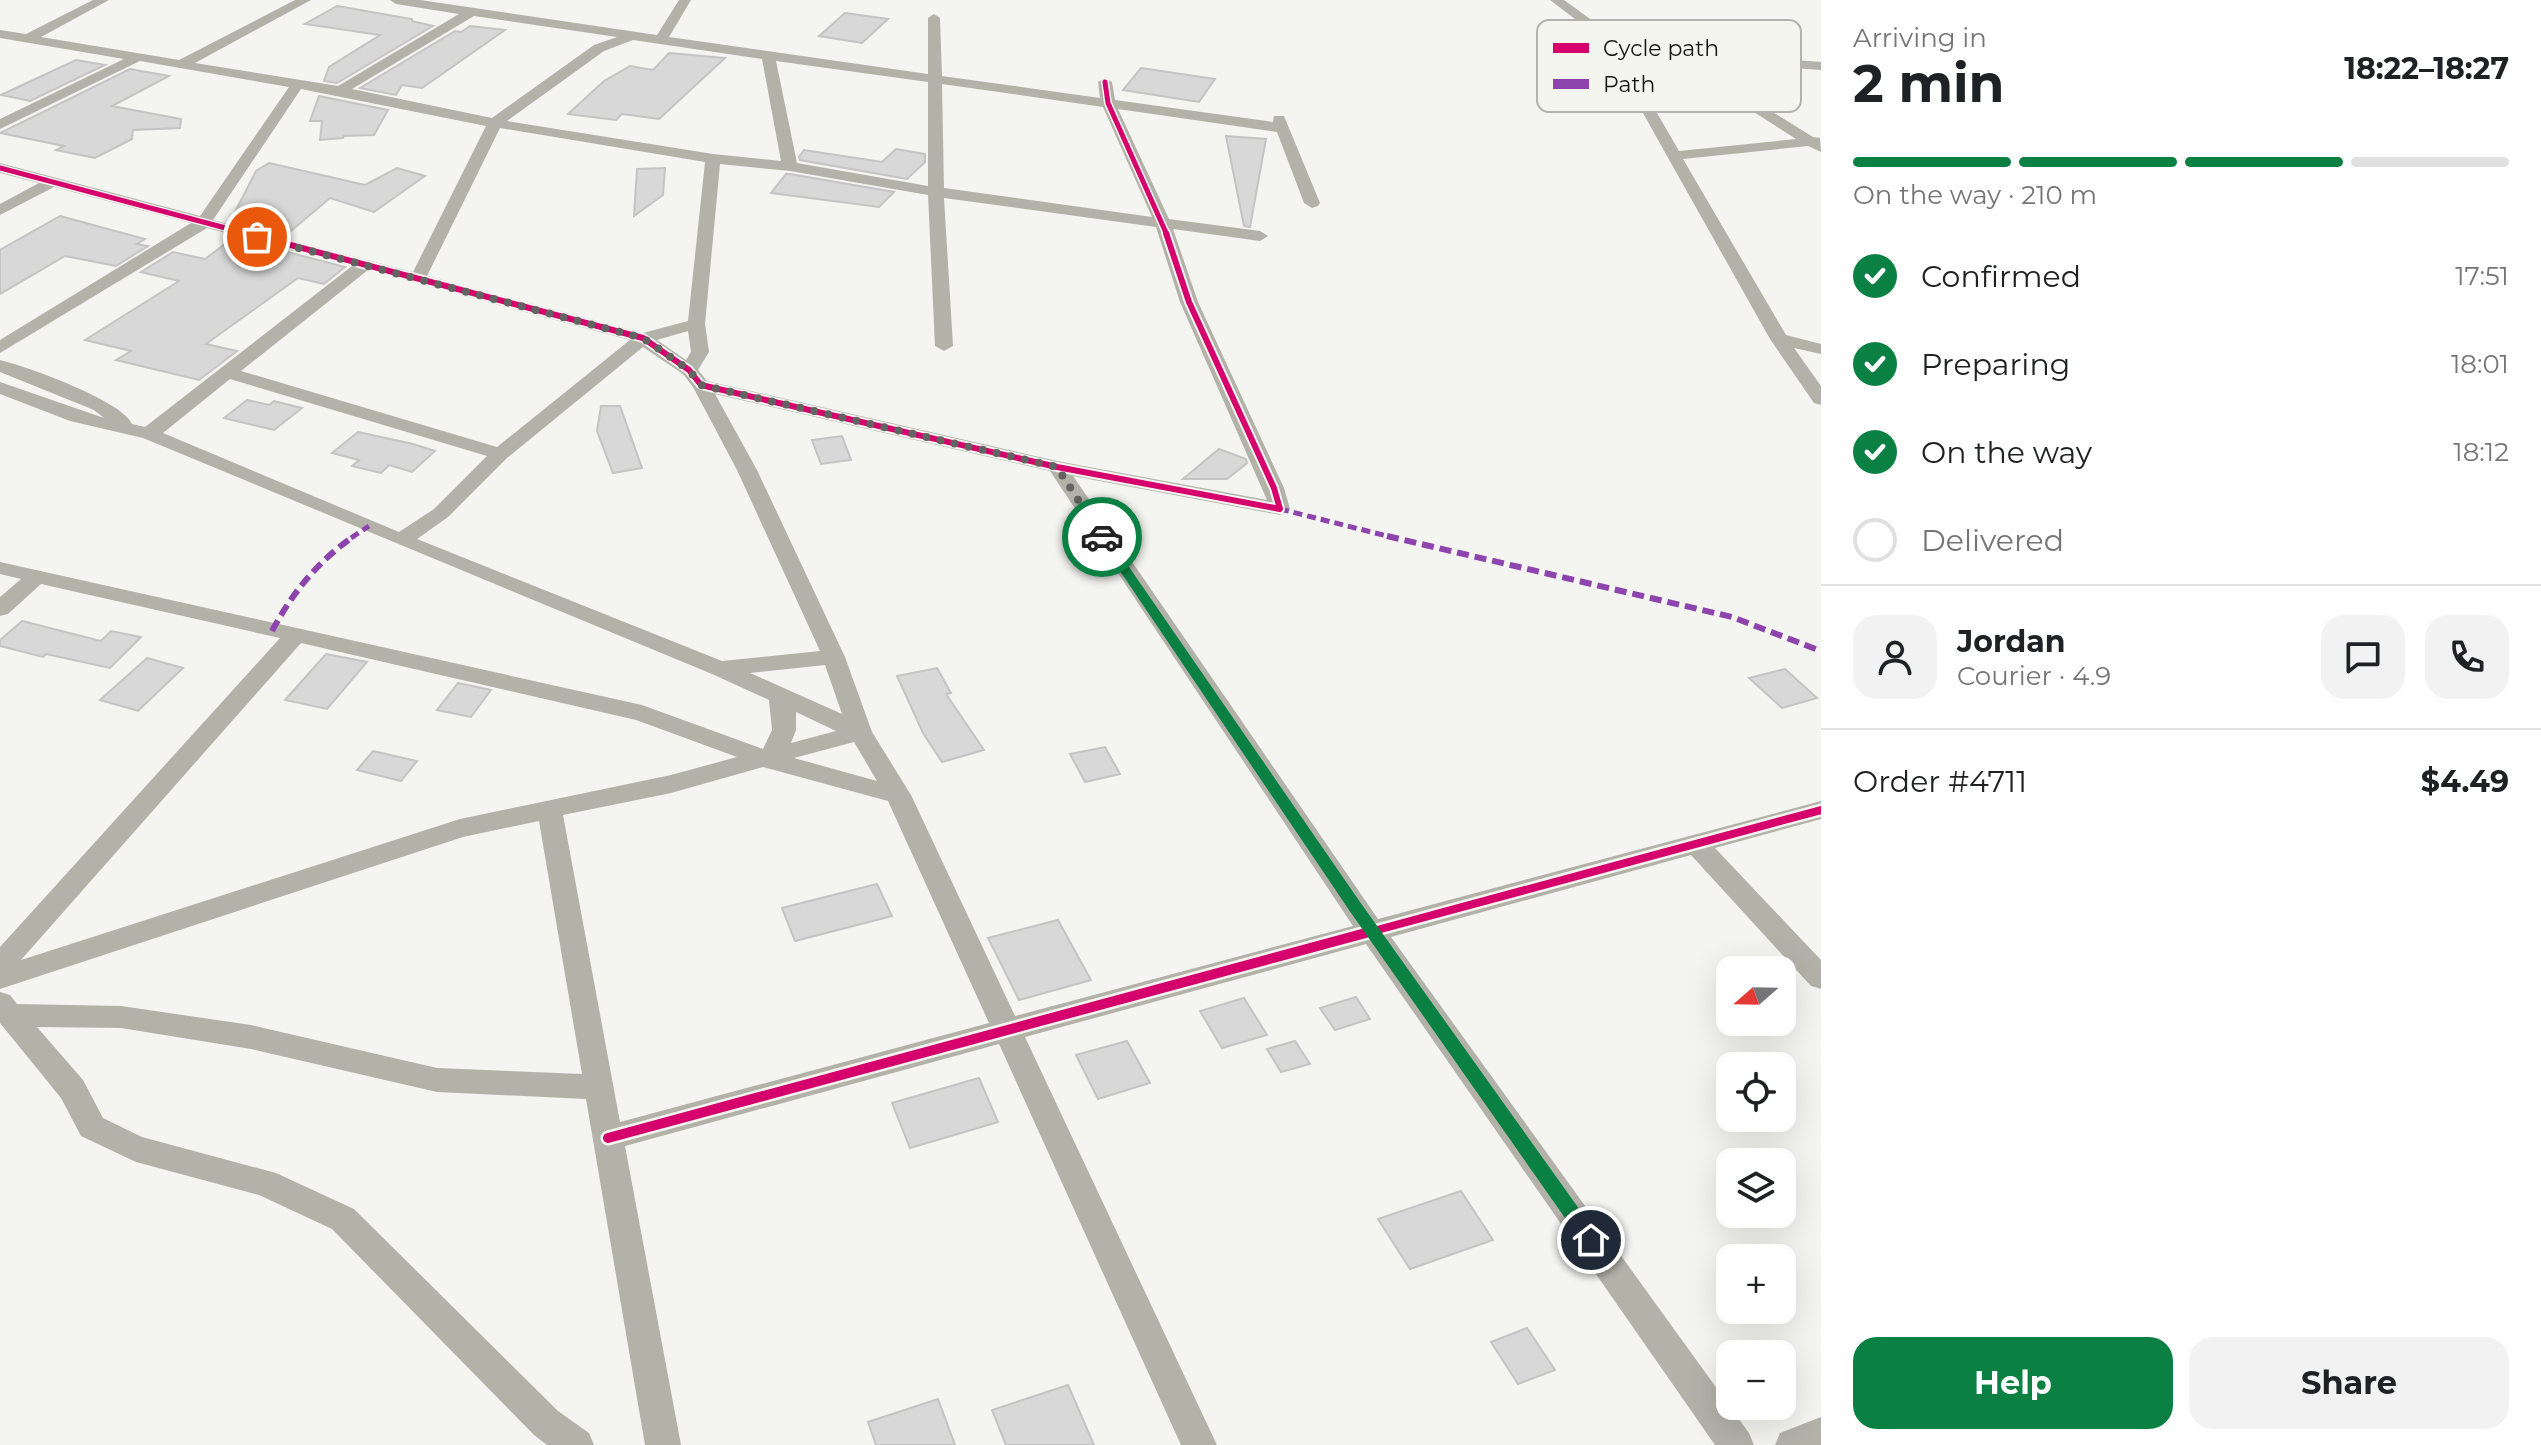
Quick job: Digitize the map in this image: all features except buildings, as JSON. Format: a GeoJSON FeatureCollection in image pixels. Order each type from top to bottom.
{"type":"FeatureCollection","features":[{"type":"Feature","properties":{"kind":"street"},"geometry":{"type":"LineString","coordinates":[[29,38],[103,0]]}},
{"type":"Feature","properties":{"kind":"street"},"geometry":{"type":"LineString","coordinates":[[182,64],[305,0]]}},
{"type":"Feature","properties":{"kind":"street"},"geometry":{"type":"LineString","coordinates":[[396,0],[631,37],[768,53],[1108,103],[1280,123],[1312,203]]}},
{"type":"Feature","properties":{"kind":"street"},"geometry":{"type":"LineString","coordinates":[[496,16],[511,0]]}},
{"type":"Feature","properties":{"kind":"street"},"geometry":{"type":"LineString","coordinates":[[661,40],[685,0]]}},
{"type":"Feature","properties":{"kind":"street"},"geometry":{"type":"LineString","coordinates":[[1556,0],[1583,20]]}},
{"type":"Feature","properties":{"kind":"street"},"geometry":{"type":"LineString","coordinates":[[340,91],[471,12]]}},
{"type":"Feature","properties":{"kind":"street"},"geometry":{"type":"LineString","coordinates":[[934,18],[936,190],[944,346]]}},
{"type":"Feature","properties":{"kind":"street"},"geometry":{"type":"LineString","coordinates":[[0,34],[298,83],[495,123],[713,159],[790,166],[1260,236]]}},
{"type":"Feature","properties":{"kind":"street"},"geometry":{"type":"LineString","coordinates":[[417,280],[495,123],[599,48],[631,37]]}},
{"type":"Feature","properties":{"kind":"street"},"geometry":{"type":"LineString","coordinates":[[768,53],[790,166]]}},
{"type":"Feature","properties":{"kind":"street"},"geometry":{"type":"LineString","coordinates":[[0,125],[138,57]]}},
{"type":"Feature","properties":{"kind":"street"},"geometry":{"type":"LineString","coordinates":[[1801,65],[1821,66]]}},
{"type":"Feature","properties":{"kind":"street"},"geometry":{"type":"LineString","coordinates":[[695,378],[1057,467],[1280,509],[1274,488],[1189,302],[1163,223],[1108,103],[1105,82]]}},
{"type":"Feature","properties":{"kind":"street"},"geometry":{"type":"LineString","coordinates":[[0,348],[203,223],[298,83]]}},
{"type":"Feature","properties":{"kind":"street"},"geometry":{"type":"LineString","coordinates":[[1650,112],[1779,339],[1821,399]]}},
{"type":"Feature","properties":{"kind":"street"},"geometry":{"type":"LineString","coordinates":[[1767,112],[1818,143]]}},
{"type":"Feature","properties":{"kind":"street"},"geometry":{"type":"LineString","coordinates":[[1674,156],[1818,143]]}},
{"type":"Feature","properties":{"kind":"street"},"geometry":{"type":"LineString","coordinates":[[695,378],[700,352],[696,324],[713,159]]}},
{"type":"Feature","properties":{"kind":"street"},"geometry":{"type":"LineString","coordinates":[[0,168],[643,338],[695,378],[747,470],[834,657],[860,732],[898,795],[1199,1445]]}},
{"type":"Feature","properties":{"kind":"street"},"geometry":{"type":"LineString","coordinates":[[0,210],[52,182]]}},
{"type":"Feature","properties":{"kind":"street"},"geometry":{"type":"LineString","coordinates":[[140,432],[226,372],[363,266]]}},
{"type":"Feature","properties":{"kind":"street"},"geometry":{"type":"LineString","coordinates":[[401,540],[441,513],[500,454],[643,338],[696,324]]}},
{"type":"Feature","properties":{"kind":"street"},"geometry":{"type":"LineString","coordinates":[[1779,339],[1821,349]]}},
{"type":"Feature","properties":{"kind":"street"},"geometry":{"type":"LineString","coordinates":[[0,365],[101,406],[140,432]]}},
{"type":"Feature","properties":{"kind":"street"},"geometry":{"type":"LineString","coordinates":[[226,372],[500,454]]}},
{"type":"Feature","properties":{"kind":"street"},"geometry":{"type":"LineString","coordinates":[[0,388],[77,417],[140,432],[720,669],[860,732]]}},
{"type":"Feature","properties":{"kind":"street"},"geometry":{"type":"LineString","coordinates":[[1057,467],[1373,932],[1736,1445]]}},
{"type":"Feature","properties":{"kind":"street"},"geometry":{"type":"LineString","coordinates":[[0,568],[642,713],[768,760],[898,795]]}},
{"type":"Feature","properties":{"kind":"street"},"geometry":{"type":"LineString","coordinates":[[0,609],[37,576]]}},
{"type":"Feature","properties":{"kind":"street"},"geometry":{"type":"LineString","coordinates":[[0,965],[295,636]]}},
{"type":"Feature","properties":{"kind":"street"},"geometry":{"type":"LineString","coordinates":[[720,669],[834,657]]}},
{"type":"Feature","properties":{"kind":"street"},"geometry":{"type":"LineString","coordinates":[[768,760],[783,736],[787,718],[780,696]]}},
{"type":"Feature","properties":{"kind":"street"},"geometry":{"type":"LineString","coordinates":[[0,978],[460,828],[550,812],[768,760],[860,732]]}},
{"type":"Feature","properties":{"kind":"street"},"geometry":{"type":"LineString","coordinates":[[608,1138],[1821,810]]}},
{"type":"Feature","properties":{"kind":"street"},"geometry":{"type":"LineString","coordinates":[[550,812],[663,1445]]}},
{"type":"Feature","properties":{"kind":"street"},"geometry":{"type":"LineString","coordinates":[[1696,844],[1821,978]]}},
{"type":"Feature","properties":{"kind":"street"},"geometry":{"type":"LineString","coordinates":[[5,1009],[121,1017],[251,1037],[437,1080],[599,1087]]}},
{"type":"Feature","properties":{"kind":"street"},"geometry":{"type":"LineString","coordinates":[[5,1009],[72,1089],[92,1127],[136,1149],[265,1183],[343,1219],[548,1434],[576,1445]]}},
{"type":"Feature","properties":{"kind":"street"},"geometry":{"type":"LineString","coordinates":[[1793,1445],[1821,1434]]}},
{"type":"Feature","properties":{"kind":"marked path"},"geometry":{"type":"LineString","coordinates":[[1280,509],[1468,557],[1732,617],[1821,651]]}},
{"type":"Feature","properties":{"kind":"marked path"},"geometry":{"type":"LineString","coordinates":[[272,631],[292,596],[312,571],[369,526]]}},
{"type":"Feature","properties":{"kind":"cycle path"},"geometry":{"type":"LineString","coordinates":[[0,168],[643,338],[689,370],[701,385],[1057,467],[1280,509],[1274,488],[1189,302],[1163,223],[1108,103],[1105,82]]}},
{"type":"Feature","properties":{"kind":"cycle path"},"geometry":{"type":"LineString","coordinates":[[608,1138],[1821,810]]}},
{"type":"Feature","properties":{"kind":"way so far"},"geometry":{"type":"LineString","coordinates":[[257,237],[643,338],[689,370],[701,385],[1057,467],[1102,537]]}},
{"type":"Feature","properties":{"kind":"route"},"geometry":{"type":"LineString","coordinates":[[1102,537],[1354,906],[1591,1240]]}}]}
